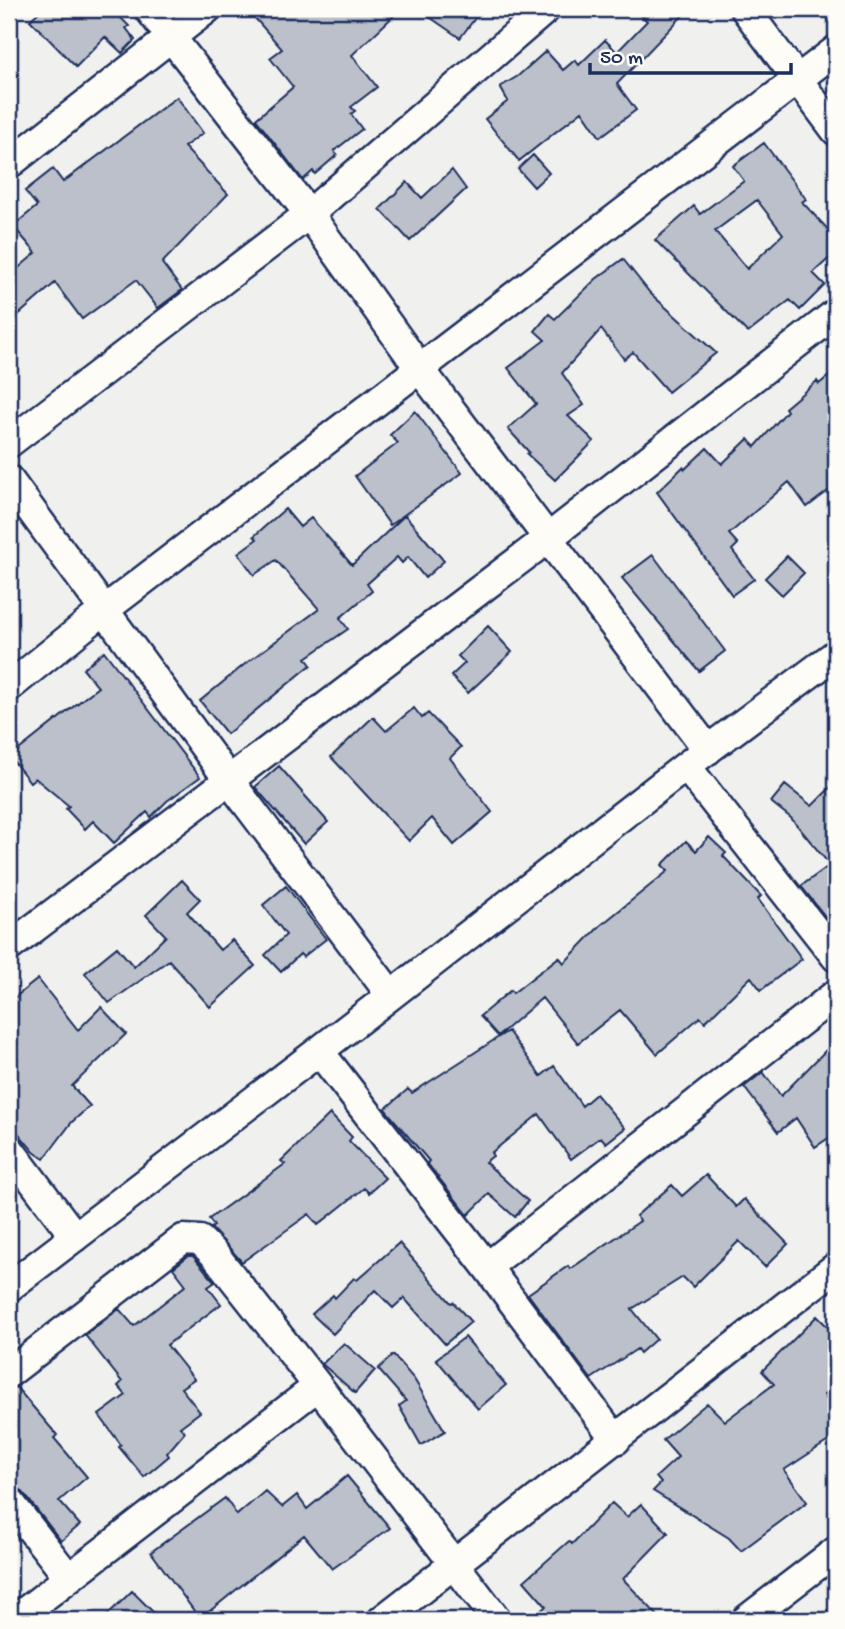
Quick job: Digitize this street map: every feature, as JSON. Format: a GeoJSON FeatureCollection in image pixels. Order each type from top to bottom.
{"type":"FeatureCollection","features":[{"type":"Feature","properties":{"kind":"street"},"geometry":{"type":"LineString","coordinates":[[149,9],[309,214],[547,539],[836,957]]}},
{"type":"Feature","properties":{"kind":"street"},"geometry":{"type":"LineString","coordinates":[[9,164],[207,9]]}},
{"type":"Feature","properties":{"kind":"street"},"geometry":{"type":"LineString","coordinates":[[9,443],[309,214],[546,9]]}},
{"type":"Feature","properties":{"kind":"street"},"geometry":{"type":"LineString","coordinates":[[745,9],[836,131]]}},
{"type":"Feature","properties":{"kind":"street"},"geometry":{"type":"LineString","coordinates":[[9,687],[103,611],[836,50]]}},
{"type":"Feature","properties":{"kind":"street"},"geometry":{"type":"LineString","coordinates":[[9,947],[547,539],[836,313]]}},
{"type":"Feature","properties":{"kind":"street"},"geometry":{"type":"LineString","coordinates":[[9,480],[103,611],[391,995]]}},
{"type":"Feature","properties":{"kind":"street"},"geometry":{"type":"LineString","coordinates":[[9,1287],[836,654]]}},
{"type":"Feature","properties":{"kind":"street"},"geometry":{"type":"LineString","coordinates":[[487,1267],[836,993]]}},
{"type":"Feature","properties":{"kind":"street"},"geometry":{"type":"LineString","coordinates":[[319,1051],[487,1267],[616,1440]]}},
{"type":"Feature","properties":{"kind":"street"},"geometry":{"type":"LineString","coordinates":[[9,1149],[75,1237]]}},
{"type":"Feature","properties":{"kind":"street"},"geometry":{"type":"LineString","coordinates":[[9,1373],[183,1238],[200,1240],[215,1255],[318,1386],[497,1620]]}},
{"type":"Feature","properties":{"kind":"street"},"geometry":{"type":"LineString","coordinates":[[382,1620],[616,1440],[831,1281]]}},
{"type":"Feature","properties":{"kind":"street"},"geometry":{"type":"LineString","coordinates":[[14,1620],[318,1386]]}},
{"type":"Feature","properties":{"kind":"street"},"geometry":{"type":"LineString","coordinates":[[9,1501],[68,1577]]}},
{"type":"Feature","properties":{"kind":"street"},"geometry":{"type":"LineString","coordinates":[[751,1619],[836,1551]]}},
{"type":"Feature","properties":{"kind":"building"},"geometry":{"type":"Polygon","coordinates":[[[42,9],[112,9],[129,26],[126,28],[135,40],[122,53],[105,37],[76,67],[30,20],[42,9]]]}},
{"type":"Feature","properties":{"kind":"building"},"geometry":{"type":"Polygon","coordinates":[[[247,9],[401,9],[352,55],[377,87],[351,107],[355,111],[351,114],[362,129],[334,151],[337,155],[315,174],[313,171],[303,180],[256,119],[293,87],[270,58],[282,49],[247,9]]]}},
{"type":"Feature","properties":{"kind":"building"},"geometry":{"type":"Polygon","coordinates":[[[418,9],[482,9],[460,38],[418,9]]]}},
{"type":"Feature","properties":{"kind":"building"},"geometry":{"type":"Polygon","coordinates":[[[635,9],[689,9],[617,84],[636,110],[600,137],[582,111],[519,161],[485,119],[508,101],[500,87],[518,76],[546,51],[563,70],[575,60],[579,65],[605,40],[617,52],[647,21],[635,9]]]}},
{"type":"Feature","properties":{"kind":"building"},"geometry":{"type":"Polygon","coordinates":[[[177,97],[203,133],[184,147],[228,194],[162,263],[182,290],[158,308],[136,280],[82,319],[55,283],[9,323],[9,276],[36,253],[13,226],[37,206],[25,191],[53,169],[63,182],[177,97]]]}},
{"type":"Feature","properties":{"kind":"building"},"geometry":{"type":"Polygon","coordinates":[[[764,143],[806,199],[802,202],[836,238],[836,252],[813,273],[825,285],[800,310],[790,300],[748,333],[655,240],[694,206],[700,214],[744,181],[733,166],[764,143]],[[757,200],[715,231],[747,269],[783,234],[757,200]]]}},
{"type":"Feature","properties":{"kind":"building"},"geometry":{"type":"Polygon","coordinates":[[[533,155],[549,173],[534,187],[518,169],[533,155]]]}},
{"type":"Feature","properties":{"kind":"building"},"geometry":{"type":"Polygon","coordinates":[[[452,170],[466,189],[410,241],[380,209],[407,182],[422,198],[452,170]]]}},
{"type":"Feature","properties":{"kind":"building"},"geometry":{"type":"Polygon","coordinates":[[[623,259],[650,293],[716,353],[668,392],[633,352],[624,359],[601,329],[562,373],[584,405],[568,416],[594,441],[555,480],[527,454],[529,452],[508,429],[536,404],[508,368],[545,340],[535,331],[549,314],[555,319],[596,279],[623,259]]]}},
{"type":"Feature","properties":{"kind":"building"},"geometry":{"type":"Polygon","coordinates":[[[836,370],[836,485],[807,507],[789,482],[729,534],[738,544],[732,550],[754,579],[732,595],[657,492],[707,448],[722,464],[748,439],[755,447],[787,411],[785,408],[817,381],[819,384],[836,370]]]}},
{"type":"Feature","properties":{"kind":"building"},"geometry":{"type":"Polygon","coordinates":[[[415,411],[462,473],[390,525],[355,476],[398,443],[390,435],[415,411]]]}},
{"type":"Feature","properties":{"kind":"building"},"geometry":{"type":"Polygon","coordinates":[[[285,509],[300,527],[311,518],[352,565],[405,515],[444,561],[425,578],[408,557],[402,563],[397,557],[367,584],[372,591],[340,618],[348,629],[306,658],[311,665],[227,734],[200,701],[319,609],[276,560],[254,575],[238,553],[257,539],[254,536],[285,509]]]}},
{"type":"Feature","properties":{"kind":"building"},"geometry":{"type":"Polygon","coordinates":[[[653,555],[725,651],[699,671],[622,578],[653,555]]]}},
{"type":"Feature","properties":{"kind":"building"},"geometry":{"type":"Polygon","coordinates":[[[787,556],[804,573],[782,595],[765,578],[787,556]]]}},
{"type":"Feature","properties":{"kind":"building"},"geometry":{"type":"Polygon","coordinates":[[[488,626],[512,652],[468,693],[451,676],[465,663],[458,656],[488,626]]]}},
{"type":"Feature","properties":{"kind":"building"},"geometry":{"type":"Polygon","coordinates":[[[104,651],[200,777],[167,801],[151,817],[147,812],[114,843],[93,821],[85,829],[66,809],[69,806],[35,778],[30,782],[10,757],[98,687],[83,669],[104,651]]]}},
{"type":"Feature","properties":{"kind":"building"},"geometry":{"type":"Polygon","coordinates":[[[414,708],[422,718],[428,713],[461,747],[450,758],[492,812],[454,845],[432,818],[409,841],[331,757],[373,717],[386,731],[414,708]]]}},
{"type":"Feature","properties":{"kind":"building"},"geometry":{"type":"Polygon","coordinates":[[[279,766],[328,822],[304,844],[255,787],[279,766]]]}},
{"type":"Feature","properties":{"kind":"building"},"geometry":{"type":"Polygon","coordinates":[[[836,782],[836,930],[801,886],[830,865],[791,818],[771,802],[785,785],[812,806],[836,782]]]}},
{"type":"Feature","properties":{"kind":"building"},"geometry":{"type":"Polygon","coordinates":[[[709,837],[726,853],[723,856],[761,896],[758,899],[802,959],[761,990],[751,977],[705,1022],[700,1017],[657,1054],[620,1010],[578,1043],[542,998],[498,1036],[480,1016],[511,990],[513,993],[559,957],[564,963],[600,926],[668,871],[662,865],[686,841],[696,851],[709,837]]]}},
{"type":"Feature","properties":{"kind":"building"},"geometry":{"type":"Polygon","coordinates":[[[182,880],[200,899],[187,912],[220,950],[232,940],[255,966],[210,1007],[169,960],[109,1003],[85,973],[117,947],[134,967],[166,936],[146,915],[182,880]]]}},
{"type":"Feature","properties":{"kind":"building"},"geometry":{"type":"Polygon","coordinates":[[[286,886],[326,939],[303,957],[300,954],[281,972],[265,955],[286,935],[263,905],[286,886]]]}},
{"type":"Feature","properties":{"kind":"building"},"geometry":{"type":"Polygon","coordinates":[[[38,979],[78,1030],[101,1007],[126,1034],[72,1086],[90,1106],[72,1122],[44,1159],[34,1152],[9,1122],[9,1002],[38,979]]]}},
{"type":"Feature","properties":{"kind":"building"},"geometry":{"type":"Polygon","coordinates":[[[508,1031],[541,1076],[554,1066],[582,1106],[596,1094],[625,1128],[606,1143],[601,1137],[571,1159],[539,1114],[491,1153],[493,1156],[485,1162],[528,1201],[515,1217],[489,1194],[468,1215],[427,1163],[429,1161],[385,1109],[408,1089],[412,1093],[508,1031]]]}},
{"type":"Feature","properties":{"kind":"building"},"geometry":{"type":"Polygon","coordinates":[[[836,1040],[836,1133],[815,1147],[796,1118],[778,1132],[744,1087],[763,1072],[781,1096],[836,1040]]]}},
{"type":"Feature","properties":{"kind":"building"},"geometry":{"type":"Polygon","coordinates":[[[330,1114],[352,1137],[349,1141],[385,1178],[369,1193],[364,1188],[318,1225],[309,1214],[242,1262],[211,1228],[214,1226],[209,1219],[285,1164],[281,1161],[330,1114]]]}},
{"type":"Feature","properties":{"kind":"building"},"geometry":{"type":"Polygon","coordinates":[[[706,1175],[736,1207],[744,1199],[788,1244],[765,1267],[739,1241],[693,1287],[683,1277],[632,1309],[656,1339],[640,1353],[637,1349],[591,1379],[528,1294],[640,1221],[636,1216],[672,1185],[682,1196],[706,1175]]]}},
{"type":"Feature","properties":{"kind":"building"},"geometry":{"type":"Polygon","coordinates":[[[399,1243],[471,1322],[445,1344],[404,1298],[393,1308],[375,1290],[333,1334],[312,1314],[333,1295],[335,1298],[354,1278],[357,1280],[399,1243]]]}},
{"type":"Feature","properties":{"kind":"building"},"geometry":{"type":"Polygon","coordinates":[[[188,1256],[193,1256],[215,1282],[208,1287],[221,1304],[167,1345],[194,1379],[181,1388],[200,1412],[180,1427],[185,1432],[167,1453],[169,1456],[144,1477],[119,1447],[121,1445],[99,1415],[126,1395],[118,1386],[122,1382],[85,1335],[119,1309],[134,1326],[186,1285],[173,1268],[188,1256]]]}},
{"type":"Feature","properties":{"kind":"building"},"geometry":{"type":"Polygon","coordinates":[[[817,1316],[836,1335],[836,1383],[824,1395],[836,1414],[836,1436],[784,1470],[807,1502],[741,1551],[729,1538],[653,1491],[661,1483],[656,1477],[678,1457],[663,1440],[707,1403],[725,1421],[774,1384],[762,1371],[817,1316]]]}},
{"type":"Feature","properties":{"kind":"building"},"geometry":{"type":"Polygon","coordinates":[[[465,1337],[506,1385],[478,1409],[436,1359],[465,1337]]]}},
{"type":"Feature","properties":{"kind":"building"},"geometry":{"type":"Polygon","coordinates":[[[344,1343],[375,1370],[355,1393],[322,1364],[344,1343]]]}},
{"type":"Feature","properties":{"kind":"building"},"geometry":{"type":"Polygon","coordinates":[[[393,1355],[414,1379],[445,1431],[421,1445],[399,1406],[406,1401],[378,1369],[393,1355]]]}},
{"type":"Feature","properties":{"kind":"building"},"geometry":{"type":"Polygon","coordinates":[[[16,1387],[57,1435],[54,1438],[87,1477],[59,1501],[80,1525],[61,1541],[22,1491],[9,1481],[9,1389],[16,1387]]]}},
{"type":"Feature","properties":{"kind":"building"},"geometry":{"type":"Polygon","coordinates":[[[347,1476],[390,1528],[332,1569],[304,1535],[200,1619],[151,1552],[225,1498],[237,1515],[265,1491],[282,1507],[297,1495],[307,1509],[347,1476]]]}},
{"type":"Feature","properties":{"kind":"building"},"geometry":{"type":"Polygon","coordinates":[[[612,1503],[627,1517],[641,1504],[668,1533],[623,1579],[662,1620],[531,1620],[546,1606],[524,1581],[569,1541],[572,1544],[612,1503]]]}},
{"type":"Feature","properties":{"kind":"building"},"geometry":{"type":"Polygon","coordinates":[[[132,1591],[161,1620],[102,1620],[132,1591]]]}}]}
